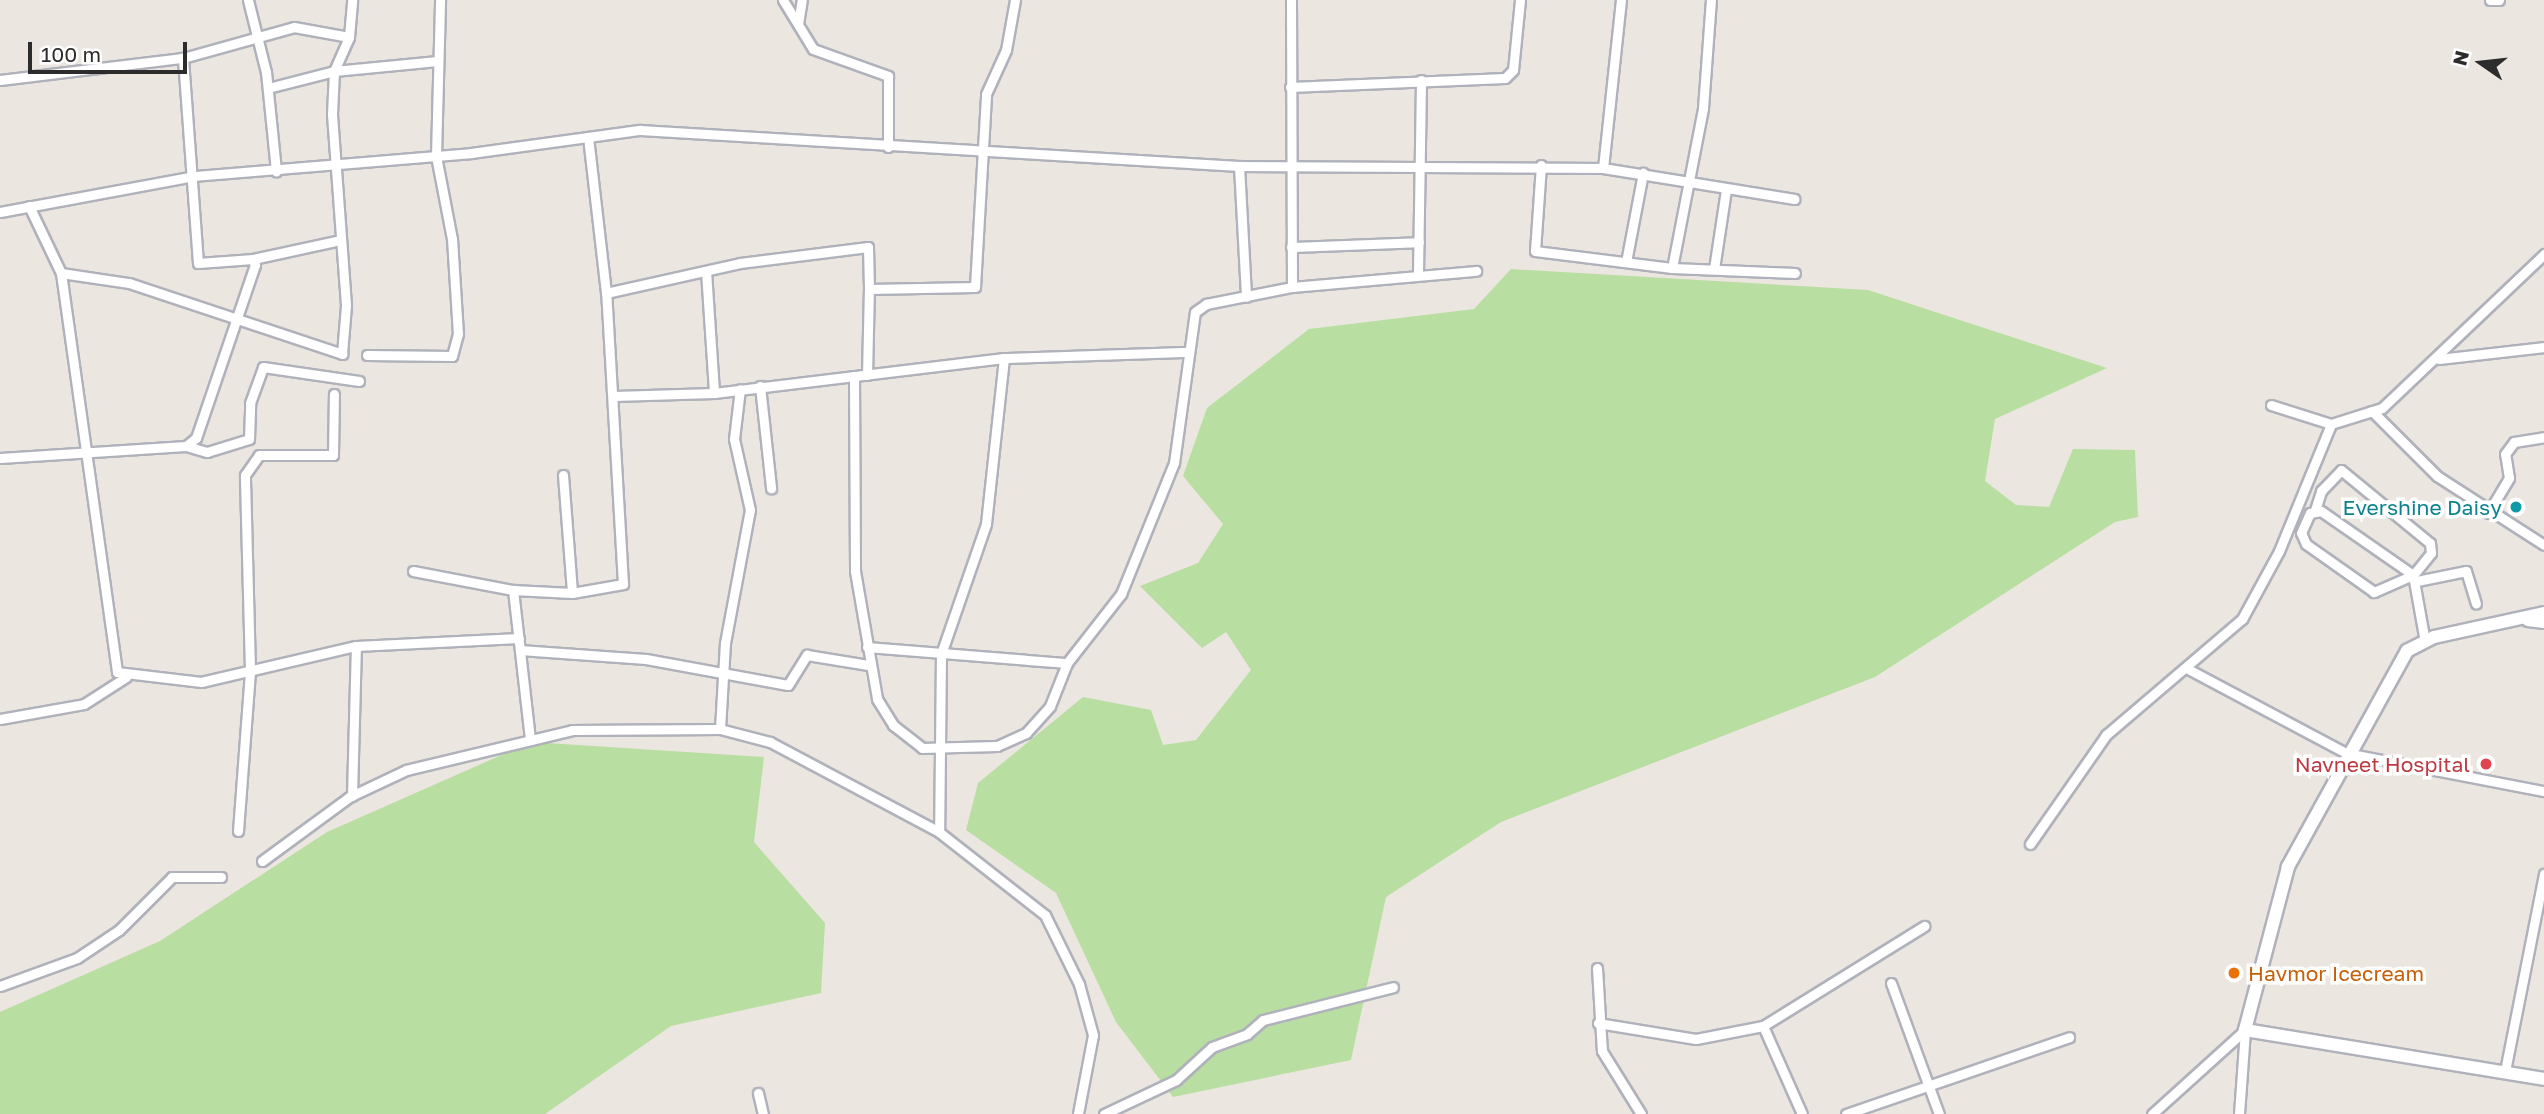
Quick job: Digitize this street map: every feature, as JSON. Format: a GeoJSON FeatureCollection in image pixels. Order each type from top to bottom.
{"type":"FeatureCollection","features":[{"type":"Feature","properties":{"kind":"street"},"geometry":{"type":"LineString","coordinates":[[248,0],[268,88],[276,171]]}},
{"type":"Feature","properties":{"kind":"street"},"geometry":{"type":"LineString","coordinates":[[61,273],[129,283],[239,325],[342,354],[340,240],[332,162],[334,71],[349,37],[352,0]]}},
{"type":"Feature","properties":{"kind":"street"},"geometry":{"type":"LineString","coordinates":[[367,355],[452,356],[458,294],[436,156],[440,0]]}},
{"type":"Feature","properties":{"kind":"street"},"geometry":{"type":"LineString","coordinates":[[783,0],[813,49],[888,76],[888,147]]}},
{"type":"Feature","properties":{"kind":"street"},"geometry":{"type":"LineString","coordinates":[[799,24],[802,0]]}},
{"type":"Feature","properties":{"kind":"street"},"geometry":{"type":"LineString","coordinates":[[869,289],[975,287],[979,153],[986,94],[1006,50],[1015,0]]}},
{"type":"Feature","properties":{"kind":"street"},"geometry":{"type":"LineString","coordinates":[[1291,0],[1292,286]]}},
{"type":"Feature","properties":{"kind":"street"},"geometry":{"type":"LineString","coordinates":[[1290,88],[1511,75],[1520,0]]}},
{"type":"Feature","properties":{"kind":"street"},"geometry":{"type":"LineString","coordinates":[[1603,168],[1621,0]]}},
{"type":"Feature","properties":{"kind":"street"},"geometry":{"type":"LineString","coordinates":[[1671,268],[1696,147],[1711,0],[1704,0]]}},
{"type":"Feature","properties":{"kind":"street"},"geometry":{"type":"LineString","coordinates":[[2490,0],[2500,0]]}},
{"type":"Feature","properties":{"kind":"street"},"geometry":{"type":"LineString","coordinates":[[0,80],[183,58],[294,27],[349,37]]}},
{"type":"Feature","properties":{"kind":"street"},"geometry":{"type":"LineString","coordinates":[[183,58],[194,176],[198,263],[253,259],[340,240]]}},
{"type":"Feature","properties":{"kind":"street"},"geometry":{"type":"LineString","coordinates":[[268,88],[334,71],[438,61]]}},
{"type":"Feature","properties":{"kind":"street"},"geometry":{"type":"LineString","coordinates":[[1418,273],[1421,80]]}},
{"type":"Feature","properties":{"kind":"street"},"geometry":{"type":"LineString","coordinates":[[0,212],[194,176],[276,171],[332,162],[436,156],[640,130],[979,153],[1239,166],[1290,168],[1419,163],[1603,168],[1691,179],[1726,190],[1795,199]]}},
{"type":"Feature","properties":{"kind":"street"},"geometry":{"type":"LineString","coordinates":[[414,571],[513,590],[572,593],[623,584],[614,396],[588,137]]}},
{"type":"Feature","properties":{"kind":"street"},"geometry":{"type":"LineString","coordinates":[[1541,165],[1535,251],[1671,268],[1796,273]]}},
{"type":"Feature","properties":{"kind":"street"},"geometry":{"type":"LineString","coordinates":[[1239,166],[1246,297]]}},
{"type":"Feature","properties":{"kind":"street"},"geometry":{"type":"LineString","coordinates":[[1626,262],[1643,173]]}},
{"type":"Feature","properties":{"kind":"street"},"geometry":{"type":"LineString","coordinates":[[1714,269],[1726,190]]}},
{"type":"Feature","properties":{"kind":"street"},"geometry":{"type":"LineString","coordinates":[[29,206],[61,273],[112,663],[126,677]]}},
{"type":"Feature","properties":{"kind":"street"},"geometry":{"type":"LineString","coordinates":[[1291,247],[1419,242]]}},
{"type":"Feature","properties":{"kind":"street"},"geometry":{"type":"LineString","coordinates":[[606,296],[706,271],[868,247],[867,375]]}},
{"type":"Feature","properties":{"kind":"street"},"geometry":{"type":"LineString","coordinates":[[2272,405],[2330,424],[2372,411],[2440,359],[2544,254]]}},
{"type":"Feature","properties":{"kind":"street"},"geometry":{"type":"LineString","coordinates":[[186,446],[197,438],[239,325],[253,283],[253,259]]}},
{"type":"Feature","properties":{"kind":"street"},"geometry":{"type":"LineString","coordinates":[[706,271],[714,393]]}},
{"type":"Feature","properties":{"kind":"street"},"geometry":{"type":"LineString","coordinates":[[854,376],[855,571],[868,665],[893,725],[922,747],[936,750],[997,746],[1026,733],[1050,706],[1067,663],[1121,594],[1169,479],[1186,352],[1195,312],[1206,304],[1292,286],[1418,273],[1476,271]]}},
{"type":"Feature","properties":{"kind":"street"},"geometry":{"type":"LineString","coordinates":[[2440,359],[2544,347]]}},
{"type":"Feature","properties":{"kind":"street"},"geometry":{"type":"LineString","coordinates":[[614,396],[714,393],[1004,358],[1186,352]]}},
{"type":"Feature","properties":{"kind":"street"},"geometry":{"type":"LineString","coordinates":[[939,832],[936,750],[941,654],[986,524],[1004,358]]}},
{"type":"Feature","properties":{"kind":"street"},"geometry":{"type":"LineString","coordinates":[[0,458],[186,446],[216,451],[249,439],[250,403],[263,367],[359,381]]}},
{"type":"Feature","properties":{"kind":"street"},"geometry":{"type":"LineString","coordinates":[[760,386],[771,488]]}},
{"type":"Feature","properties":{"kind":"street"},"geometry":{"type":"LineString","coordinates":[[720,729],[723,673],[750,510],[734,439],[740,389]]}},
{"type":"Feature","properties":{"kind":"street"},"geometry":{"type":"LineString","coordinates":[[237,831],[250,670],[245,475],[259,455],[333,455],[334,394]]}},
{"type":"Feature","properties":{"kind":"street"},"geometry":{"type":"LineString","coordinates":[[2372,411],[2437,476],[2488,513],[2544,545]]}},
{"type":"Feature","properties":{"kind":"street"},"geometry":{"type":"LineString","coordinates":[[2031,844],[2106,735],[2188,669],[2242,619],[2280,551],[2330,424]]}},
{"type":"Feature","properties":{"kind":"street"},"geometry":{"type":"LineString","coordinates":[[2488,513],[2510,478],[2505,454],[2514,442],[2544,437]]}},
{"type":"Feature","properties":{"kind":"street"},"geometry":{"type":"LineString","coordinates":[[2425,642],[2415,578],[2431,554],[2430,543],[2341,470],[2321,491],[2315,510],[2302,529],[2303,540],[2371,591],[2415,578],[2466,571],[2476,604]]}},
{"type":"Feature","properties":{"kind":"street"},"geometry":{"type":"LineString","coordinates":[[562,475],[572,593]]}},
{"type":"Feature","properties":{"kind":"street"},"geometry":{"type":"LineString","coordinates":[[2315,510],[2415,578]]}},
{"type":"Feature","properties":{"kind":"street"},"geometry":{"type":"LineString","coordinates":[[513,590],[530,740]]}},
{"type":"Feature","properties":{"kind":"street"},"geometry":{"type":"LineString","coordinates":[[2239,1114],[2245,1030],[2288,867],[2346,753],[2407,651],[2425,642],[2528,621],[2544,613]]}},
{"type":"Feature","properties":{"kind":"street"},"geometry":{"type":"LineString","coordinates":[[2528,621],[2544,622]]}},
{"type":"Feature","properties":{"kind":"street"},"geometry":{"type":"LineString","coordinates":[[0,719],[84,704],[126,677],[201,682],[356,646],[519,638]]}},
{"type":"Feature","properties":{"kind":"street"},"geometry":{"type":"LineString","coordinates":[[352,796],[356,646]]}},
{"type":"Feature","properties":{"kind":"street"},"geometry":{"type":"LineString","coordinates":[[867,647],[1067,663]]}},
{"type":"Feature","properties":{"kind":"street"},"geometry":{"type":"LineString","coordinates":[[520,650],[646,659],[788,685],[807,655],[868,665]]}},
{"type":"Feature","properties":{"kind":"street"},"geometry":{"type":"LineString","coordinates":[[2188,669],[2346,753],[2544,791]]}},
{"type":"Feature","properties":{"kind":"street"},"geometry":{"type":"LineString","coordinates":[[262,861],[352,796],[405,770],[530,740],[585,729],[720,729],[770,742],[939,832],[1045,915],[1079,984],[1093,1035],[1078,1114]]}},
{"type":"Feature","properties":{"kind":"street"},"geometry":{"type":"LineString","coordinates":[[2505,1071],[2544,874]]}},
{"type":"Feature","properties":{"kind":"street"},"geometry":{"type":"LineString","coordinates":[[0,986],[77,958],[119,930],[172,877],[220,877]]}},
{"type":"Feature","properties":{"kind":"street"},"geometry":{"type":"LineString","coordinates":[[1598,1023],[1696,1039],[1763,1026],[1924,926]]}},
{"type":"Feature","properties":{"kind":"street"},"geometry":{"type":"LineString","coordinates":[[1597,968],[1598,1023],[1606,1062],[1641,1114]]}},
{"type":"Feature","properties":{"kind":"street"},"geometry":{"type":"LineString","coordinates":[[1891,983],[1939,1114]]}},
{"type":"Feature","properties":{"kind":"street"},"geometry":{"type":"LineString","coordinates":[[1104,1114],[1176,1080],[1212,1047],[1247,1034],[1263,1020],[1393,987]]}},
{"type":"Feature","properties":{"kind":"street"},"geometry":{"type":"LineString","coordinates":[[1763,1026],[1802,1114]]}},
{"type":"Feature","properties":{"kind":"street"},"geometry":{"type":"LineString","coordinates":[[2245,1030],[2544,1079]]}},
{"type":"Feature","properties":{"kind":"street"},"geometry":{"type":"LineString","coordinates":[[2152,1114],[2245,1030]]}},
{"type":"Feature","properties":{"kind":"street"},"geometry":{"type":"LineString","coordinates":[[1846,1114],[2069,1037]]}},
{"type":"Feature","properties":{"kind":"street"},"geometry":{"type":"LineString","coordinates":[[758,1093],[763,1114]]}},
{"type":"Feature","properties":{"kind":"green space"},"geometry":{"type":"Polygon","coordinates":[[[1511,269],[1868,290],[2107,368],[1995,419],[1985,481],[2016,505],[2049,507],[2073,449],[2135,450],[2138,517],[2115,522],[1875,677],[1501,822],[1386,897],[1351,1060],[1173,1097],[1116,1022],[1056,893],[966,830],[978,783],[1083,697],[1151,710],[1163,745],[1196,740],[1251,670],[1226,632],[1202,648],[1140,586],[1198,563],[1223,524],[1183,476],[1207,408],[1309,329],[1474,309],[1511,269]]]}},
{"type":"Feature","properties":{"kind":"green space"},"geometry":{"type":"Polygon","coordinates":[[[531,742],[764,757],[754,842],[825,923],[821,993],[671,1026],[545,1114],[0,1114],[0,1012],[160,941],[327,832],[531,742]]]}},
{"type":"Feature","properties":{"kind":"place","name":"Evershine Daisy"},"geometry":{"type":"Point","coordinates":[2516,507]}},
{"type":"Feature","properties":{"kind":"place","name":"Navneet Hospital"},"geometry":{"type":"Point","coordinates":[2486,764]}},
{"type":"Feature","properties":{"kind":"place","name":"Havmor Icecream"},"geometry":{"type":"Point","coordinates":[2234,973]}}]}
